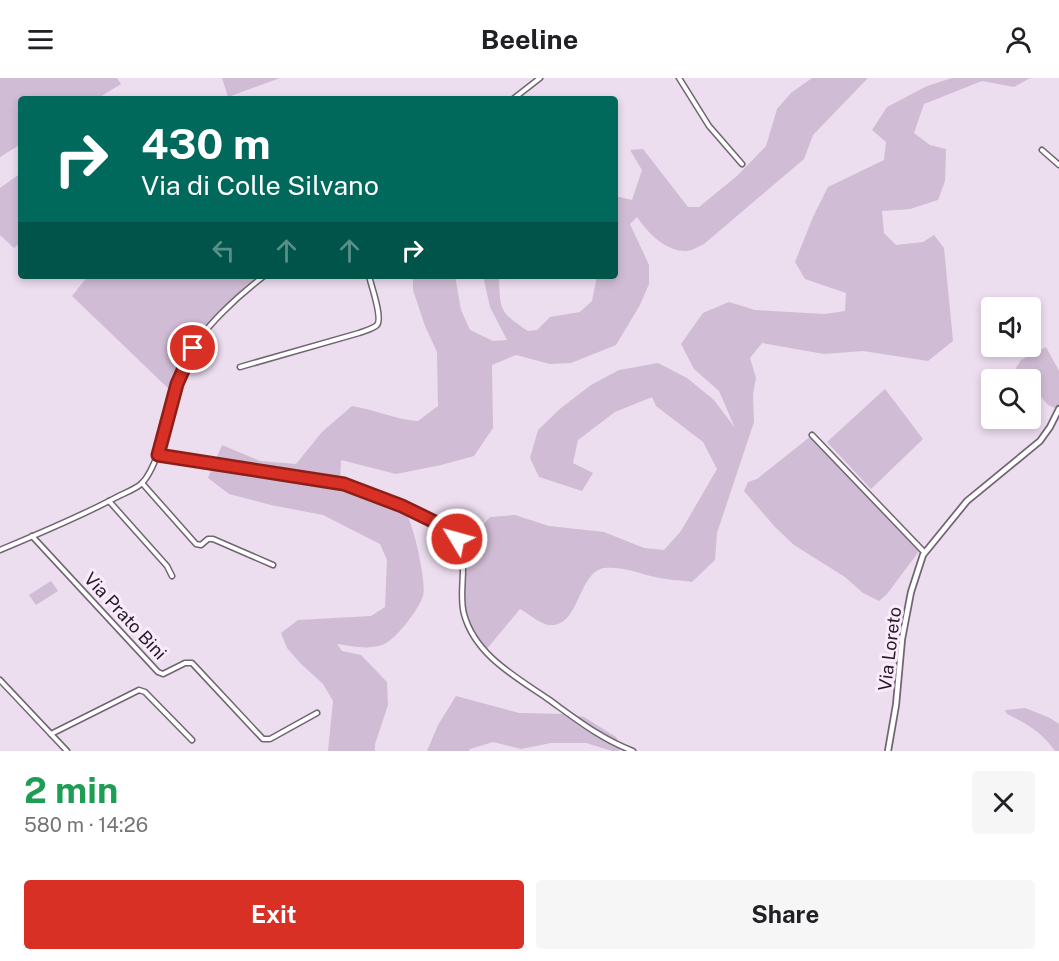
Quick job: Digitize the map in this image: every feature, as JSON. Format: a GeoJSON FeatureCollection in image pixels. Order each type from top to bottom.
{"type":"FeatureCollection","features":[{"type":"Feature","properties":{"kind":"street"},"geometry":{"type":"LineString","coordinates":[[517,96],[540,78]]}},
{"type":"Feature","properties":{"kind":"street"},"geometry":{"type":"LineString","coordinates":[[679,78],[709,126],[742,164]]}},
{"type":"Feature","properties":{"kind":"street"},"geometry":{"type":"LineString","coordinates":[[1042,150],[1059,165]]}},
{"type":"Feature","properties":{"kind":"street"},"geometry":{"type":"LineString","coordinates":[[0,550],[110,501],[142,483],[158,455],[177,384],[193,348],[238,298],[260,279]]}},
{"type":"Feature","properties":{"kind":"street"},"geometry":{"type":"LineString","coordinates":[[240,367],[376,326],[379,316],[370,279]]}},
{"type":"Feature","properties":{"kind":"street","name":"Via Loreto"},"geometry":{"type":"LineString","coordinates":[[888,751],[907,615],[914,579],[924,552],[967,501],[1040,441],[1059,409]]}},
{"type":"Feature","properties":{"kind":"street"},"geometry":{"type":"LineString","coordinates":[[812,435],[924,552]]}},
{"type":"Feature","properties":{"kind":"street"},"geometry":{"type":"LineString","coordinates":[[158,455],[299,478],[340,482],[402,506],[445,527],[457,539],[461,553],[461,598],[464,614],[473,634],[486,651],[507,672],[592,731],[633,751]]}},
{"type":"Feature","properties":{"kind":"street"},"geometry":{"type":"LineString","coordinates":[[142,483],[196,544],[201,545],[211,539],[273,565]]}},
{"type":"Feature","properties":{"kind":"street"},"geometry":{"type":"LineString","coordinates":[[110,501],[168,567],[172,576]]}},
{"type":"Feature","properties":{"kind":"street","name":"Via Prato Bini"},"geometry":{"type":"LineString","coordinates":[[32,536],[158,672],[163,674],[185,663],[192,663],[263,739],[270,739],[317,713]]}},
{"type":"Feature","properties":{"kind":"street"},"geometry":{"type":"LineString","coordinates":[[0,681],[67,751]]}},
{"type":"Feature","properties":{"kind":"street"},"geometry":{"type":"LineString","coordinates":[[51,734],[139,690],[145,692],[192,740]]}},
{"type":"Feature","properties":{"kind":"shaded area"},"geometry":{"type":"Polygon","coordinates":[[[0,78],[117,78],[121,84],[102,96],[18,96],[18,146],[0,157],[0,78]]]}},
{"type":"Feature","properties":{"kind":"shaded area"},"geometry":{"type":"Polygon","coordinates":[[[222,78],[280,78],[231,96],[228,96],[222,78]]]}},
{"type":"Feature","properties":{"kind":"shaded area"},"geometry":{"type":"Polygon","coordinates":[[[812,78],[868,78],[813,135],[804,159],[704,244],[688,251],[678,250],[658,240],[637,217],[630,224],[649,265],[649,284],[640,305],[616,345],[571,363],[550,364],[516,355],[492,365],[493,428],[474,456],[396,474],[341,460],[340,482],[399,505],[407,514],[415,537],[424,589],[421,602],[412,616],[387,642],[370,647],[337,644],[342,651],[361,655],[387,682],[388,705],[375,744],[375,751],[328,751],[333,701],[323,684],[287,648],[281,633],[298,620],[371,616],[385,607],[387,560],[380,544],[323,515],[229,494],[208,478],[222,445],[260,461],[296,464],[322,432],[352,406],[418,421],[438,406],[437,352],[425,326],[413,290],[413,279],[456,279],[461,310],[470,330],[493,341],[507,340],[490,307],[484,279],[499,279],[503,309],[511,319],[528,331],[537,330],[550,317],[580,312],[592,301],[596,279],[618,279],[618,197],[632,200],[642,170],[630,150],[643,149],[688,207],[699,207],[737,176],[766,146],[777,109],[791,93],[812,78]]]}},
{"type":"Feature","properties":{"kind":"shaded area"},"geometry":{"type":"Polygon","coordinates":[[[952,78],[1030,78],[1014,87],[982,81],[924,104],[914,133],[930,145],[946,149],[945,181],[938,200],[910,209],[882,211],[884,233],[896,245],[923,242],[934,235],[944,248],[953,341],[928,361],[863,351],[824,354],[762,343],[750,358],[756,378],[753,394],[754,422],[717,533],[715,560],[692,582],[660,578],[624,569],[604,568],[595,572],[588,579],[573,610],[559,624],[549,625],[538,621],[520,609],[485,651],[473,634],[464,614],[462,563],[474,535],[490,517],[515,515],[549,526],[604,532],[644,548],[664,550],[681,531],[717,469],[703,442],[656,406],[652,397],[615,412],[578,440],[573,463],[593,473],[582,491],[539,477],[530,458],[538,430],[561,408],[591,385],[619,370],[658,363],[687,378],[714,400],[735,428],[719,391],[694,369],[681,344],[703,313],[729,302],[755,310],[825,314],[845,311],[846,293],[805,279],[795,262],[813,217],[828,187],[884,160],[886,142],[872,130],[887,107],[927,86],[952,78]]]}},
{"type":"Feature","properties":{"kind":"shaded area"},"geometry":{"type":"Polygon","coordinates":[[[18,175],[18,245],[14,248],[0,235],[0,188],[18,175]]]}},
{"type":"Feature","properties":{"kind":"shaded area"},"geometry":{"type":"Polygon","coordinates":[[[86,279],[256,279],[246,285],[183,354],[171,391],[72,296],[86,279]]]}},
{"type":"Feature","properties":{"kind":"shaded area"},"geometry":{"type":"Polygon","coordinates":[[[1046,347],[1059,371],[1059,405],[1055,408],[1048,405],[1041,397],[1041,369],[1016,368],[1021,360],[1027,357],[1041,357],[1041,350],[1046,347]]]}},
{"type":"Feature","properties":{"kind":"shaded area"},"geometry":{"type":"Polygon","coordinates":[[[885,389],[923,439],[871,489],[827,442],[885,389]]]}},
{"type":"Feature","properties":{"kind":"shaded area"},"geometry":{"type":"Polygon","coordinates":[[[811,436],[920,550],[887,594],[879,601],[863,593],[845,577],[794,545],[744,491],[748,482],[757,479],[811,436]]]}},
{"type":"Feature","properties":{"kind":"shaded area"},"geometry":{"type":"Polygon","coordinates":[[[51,581],[58,591],[36,605],[29,595],[51,581]]]}},
{"type":"Feature","properties":{"kind":"shaded area"},"geometry":{"type":"Polygon","coordinates":[[[456,696],[519,713],[568,714],[584,717],[616,737],[622,746],[619,751],[612,751],[586,743],[551,743],[521,749],[493,742],[469,751],[427,751],[438,725],[456,696]]]}},
{"type":"Feature","properties":{"kind":"shaded area"},"geometry":{"type":"Polygon","coordinates":[[[1025,708],[1059,724],[1059,751],[1055,751],[1040,734],[1007,714],[1005,710],[1025,708]]]}},
{"type":"Feature","properties":{"kind":"route"},"geometry":{"type":"LineString","coordinates":[[193,348],[177,384],[158,455],[344,484],[402,506],[443,526],[457,539]]}}]}
